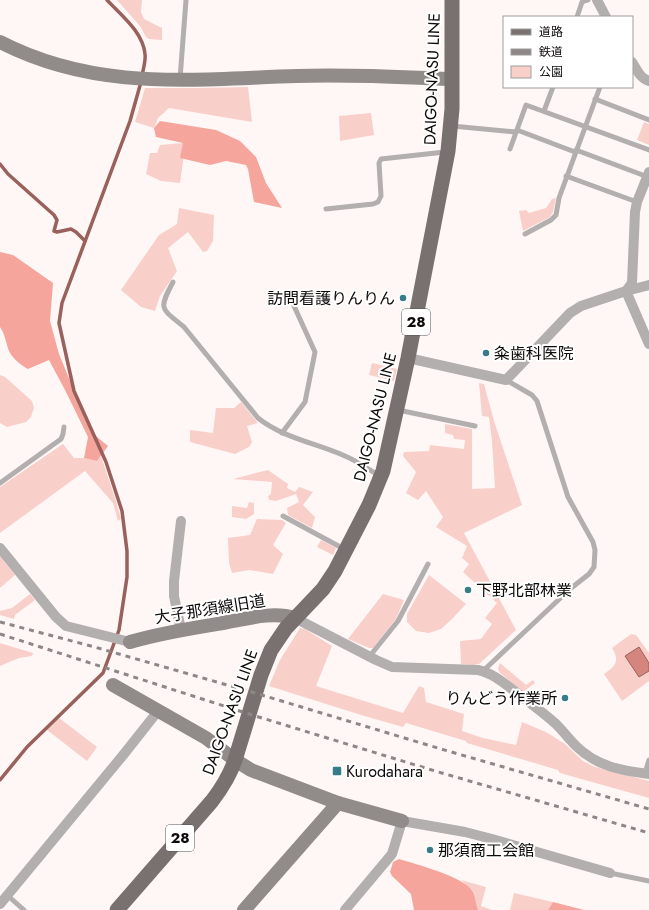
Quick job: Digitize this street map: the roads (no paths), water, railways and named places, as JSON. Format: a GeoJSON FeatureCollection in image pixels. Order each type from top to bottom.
{"type":"FeatureCollection","features":[{"type":"Feature","properties":{"kind":"main road","name":"DAIGO-NASU LINE"},"geometry":{"type":"LineString","coordinates":[[117,910],[212,801],[231,772],[265,662],[278,639],[323,589],[346,551],[369,505],[381,476],[408,358],[448,151],[451,126],[452,0]]}},
{"type":"Feature","properties":{"kind":"street"},"geometry":{"type":"LineString","coordinates":[[597,0],[605,16]]}},
{"type":"Feature","properties":{"kind":"street"},"geometry":{"type":"LineString","coordinates":[[0,42],[37,58],[69,68],[126,78],[180,80],[299,76],[452,79]]}},
{"type":"Feature","properties":{"kind":"street"},"geometry":{"type":"LineString","coordinates":[[633,64],[639,75],[644,80],[649,81]]}},
{"type":"Feature","properties":{"kind":"street"},"geometry":{"type":"LineString","coordinates":[[626,292],[632,283],[635,212],[637,202],[648,175]]}},
{"type":"Feature","properties":{"kind":"street"},"geometry":{"type":"LineString","coordinates":[[408,358],[506,380],[570,313],[581,306],[649,285]]}},
{"type":"Feature","properties":{"kind":"street"},"geometry":{"type":"LineString","coordinates":[[626,292],[649,344]]}},
{"type":"Feature","properties":{"kind":"street"},"geometry":{"type":"LineString","coordinates":[[181,521],[174,581],[174,596],[181,630]]}},
{"type":"Feature","properties":{"kind":"street"},"geometry":{"type":"LineString","coordinates":[[0,548],[56,617],[66,626],[127,641]]}},
{"type":"Feature","properties":{"kind":"street","name":"大子那須線旧道"},"geometry":{"type":"LineString","coordinates":[[127,641],[268,615],[296,618]]}},
{"type":"Feature","properties":{"kind":"street"},"geometry":{"type":"LineString","coordinates":[[296,618],[369,657],[392,667],[483,671],[499,679],[554,722],[577,747],[588,756],[602,764],[616,769],[647,774]]}},
{"type":"Feature","properties":{"kind":"street"},"geometry":{"type":"LineString","coordinates":[[113,685],[206,738],[251,770],[338,803],[402,821],[479,836],[610,873]]}},
{"type":"Feature","properties":{"kind":"street"},"geometry":{"type":"LineString","coordinates":[[0,904],[158,711]]}},
{"type":"Feature","properties":{"kind":"street"},"geometry":{"type":"LineString","coordinates":[[244,910],[338,803]]}},
{"type":"Feature","properties":{"kind":"street"},"geometry":{"type":"LineString","coordinates":[[344,910],[392,854],[402,821]]}},
{"type":"Feature","properties":{"kind":"lane"},"geometry":{"type":"LineString","coordinates":[[180,80],[186,0]]}},
{"type":"Feature","properties":{"kind":"lane"},"geometry":{"type":"LineString","coordinates":[[577,16],[582,2],[588,0]]}},
{"type":"Feature","properties":{"kind":"lane"},"geometry":{"type":"LineString","coordinates":[[544,111],[553,88]]}},
{"type":"Feature","properties":{"kind":"lane"},"geometry":{"type":"LineString","coordinates":[[525,234],[551,220],[556,215],[558,198],[600,88]]}},
{"type":"Feature","properties":{"kind":"lane"},"geometry":{"type":"LineString","coordinates":[[595,100],[649,120]]}},
{"type":"Feature","properties":{"kind":"lane"},"geometry":{"type":"LineString","coordinates":[[510,149],[526,105],[649,150]]}},
{"type":"Feature","properties":{"kind":"lane"},"geometry":{"type":"LineString","coordinates":[[451,126],[516,131],[648,175]]}},
{"type":"Feature","properties":{"kind":"lane"},"geometry":{"type":"LineString","coordinates":[[326,209],[373,204],[378,202],[381,196],[379,163],[381,160],[448,151]]}},
{"type":"Feature","properties":{"kind":"lane"},"geometry":{"type":"LineString","coordinates":[[566,176],[637,202]]}},
{"type":"Feature","properties":{"kind":"lane"},"geometry":{"type":"LineString","coordinates":[[173,282],[163,303],[168,315],[184,327],[258,418],[265,424],[282,433],[346,456],[381,476]]}},
{"type":"Feature","properties":{"kind":"lane"},"geometry":{"type":"LineString","coordinates":[[282,433],[305,402],[314,357],[313,348],[294,306]]}},
{"type":"Feature","properties":{"kind":"lane"},"geometry":{"type":"LineString","coordinates":[[483,671],[570,589],[589,574],[594,567],[595,550],[593,542],[568,497],[537,400],[532,395],[506,380]]}},
{"type":"Feature","properties":{"kind":"lane"},"geometry":{"type":"LineString","coordinates":[[397,410],[475,426]]}},
{"type":"Feature","properties":{"kind":"lane"},"geometry":{"type":"LineString","coordinates":[[0,483],[61,439],[64,434],[64,427]]}},
{"type":"Feature","properties":{"kind":"lane"},"geometry":{"type":"LineString","coordinates":[[283,516],[346,551]]}},
{"type":"Feature","properties":{"kind":"lane"},"geometry":{"type":"LineString","coordinates":[[369,657],[398,621],[428,564]]}},
{"type":"Feature","properties":{"kind":"lane"},"geometry":{"type":"LineString","coordinates":[[647,774],[649,760]]}},
{"type":"Feature","properties":{"kind":"lane"},"geometry":{"type":"LineString","coordinates":[[610,873],[649,881]]}},
{"type":"Feature","properties":{"kind":"lane"},"geometry":{"type":"LineString","coordinates":[[7,895],[24,910]]}},
{"type":"Feature","properties":{"kind":"waterway"},"geometry":{"type":"LineString","coordinates":[[107,0],[130,24],[140,38],[145,57],[142,76]]}},
{"type":"Feature","properties":{"kind":"waterway"},"geometry":{"type":"LineString","coordinates":[[0,780],[27,747],[103,673],[119,630],[127,577],[127,551],[122,511],[106,462],[74,391],[59,323],[62,303],[130,121],[141,82]]}},
{"type":"Feature","properties":{"kind":"waterway"},"geometry":{"type":"LineString","coordinates":[[0,164],[8,174],[54,215],[57,220],[54,231],[57,232],[71,229],[85,241]]}},
{"type":"Feature","properties":{"kind":"railway"},"geometry":{"type":"LineString","coordinates":[[0,622],[91,646],[255,693],[649,809]]}},
{"type":"Feature","properties":{"kind":"railway"},"geometry":{"type":"LineString","coordinates":[[0,634],[249,714],[435,771],[649,833]]}},
{"type":"Feature","properties":{"kind":"place","name":"訪問看護りんりん"},"geometry":{"type":"Point","coordinates":[403,298]}},
{"type":"Feature","properties":{"kind":"place","name":"粂歯科医院"},"geometry":{"type":"Point","coordinates":[486,353]}},
{"type":"Feature","properties":{"kind":"place","name":"下野北部林業"},"geometry":{"type":"Point","coordinates":[468,590]}},
{"type":"Feature","properties":{"kind":"place","name":"りんどう作業所"},"geometry":{"type":"Point","coordinates":[565,698]}},
{"type":"Feature","properties":{"kind":"place","name":"Kurodahara"},"geometry":{"type":"Point","coordinates":[337,771]}},
{"type":"Feature","properties":{"kind":"place","name":"那須商工会館"},"geometry":{"type":"Point","coordinates":[430,850]}}]}
